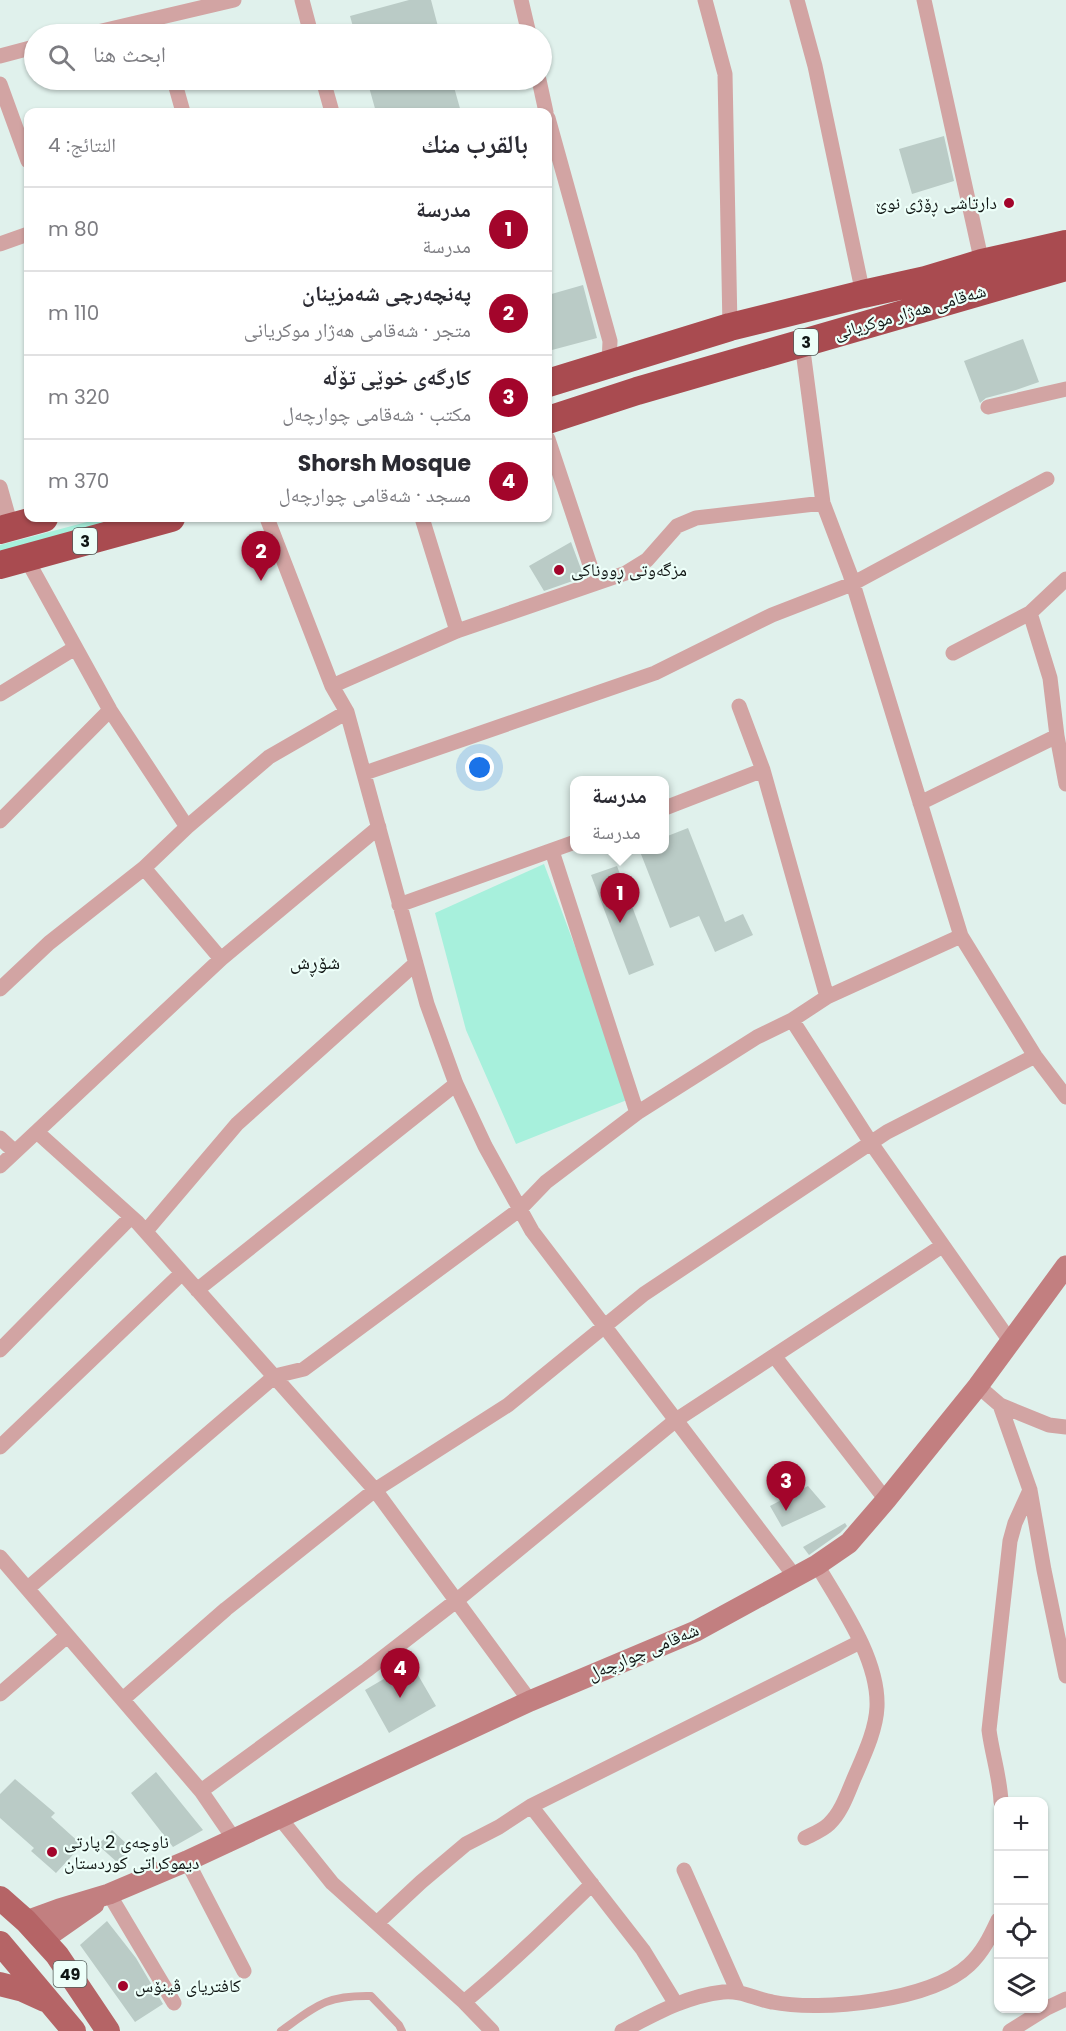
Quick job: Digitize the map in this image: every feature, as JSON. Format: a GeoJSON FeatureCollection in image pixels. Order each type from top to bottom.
{"type":"FeatureCollection","features":[{"type":"Feature","properties":{"kind":"highway","name":"شەقامی ھەژار موکریانی"},"geometry":{"type":"LineString","coordinates":[[552,419],[896,317],[982,263],[1066,244]]}},
{"type":"Feature","properties":{"kind":"highway","name":"شەقامی ھەژار موکریانی"},"geometry":{"type":"LineString","coordinates":[[552,382],[730,327],[873,292],[938,290],[1066,267]]}},
{"type":"Feature","properties":{"kind":"highway"},"geometry":{"type":"LineString","coordinates":[[873,292],[898,291],[900,308],[896,317]]}},
{"type":"Feature","properties":{"kind":"highway"},"geometry":{"type":"LineString","coordinates":[[6,528],[29,522]]}},
{"type":"Feature","properties":{"kind":"highway","name":"3"},"geometry":{"type":"LineString","coordinates":[[13,561],[156,522]]}},
{"type":"Feature","properties":{"kind":"main road","name":"شەقامی چوارچەل"},"geometry":{"type":"LineString","coordinates":[[109,1894],[187,1862],[530,1701],[696,1630],[817,1565],[849,1543],[886,1500],[978,1386],[1066,1266]]}},
{"type":"Feature","properties":{"kind":"main road"},"geometry":{"type":"LineString","coordinates":[[0,1936],[26,1921],[109,1894]]}},
{"type":"Feature","properties":{"kind":"main road"},"geometry":{"type":"LineString","coordinates":[[4,1955],[44,1938],[109,1894]]}},
{"type":"Feature","properties":{"kind":"main road","name":"49"},"geometry":{"type":"LineString","coordinates":[[0,1898],[44,1938],[69,1971],[108,2031]]}},
{"type":"Feature","properties":{"kind":"main road","name":"49"},"geometry":{"type":"LineString","coordinates":[[4,1955],[54,2005],[74,2031]]}},
{"type":"Feature","properties":{"kind":"main road"},"geometry":{"type":"LineString","coordinates":[[0,1984],[23,1990],[54,2005]]}},
{"type":"Feature","properties":{"kind":"street"},"geometry":{"type":"LineString","coordinates":[[132,24],[234,0]]}},
{"type":"Feature","properties":{"kind":"street"},"geometry":{"type":"LineString","coordinates":[[302,0],[308,24]]}},
{"type":"Feature","properties":{"kind":"street"},"geometry":{"type":"LineString","coordinates":[[521,0],[527,24]]}},
{"type":"Feature","properties":{"kind":"street"},"geometry":{"type":"LineString","coordinates":[[705,0],[725,74],[730,327]]}},
{"type":"Feature","properties":{"kind":"street"},"geometry":{"type":"LineString","coordinates":[[797,0],[873,292]]}},
{"type":"Feature","properties":{"kind":"street"},"geometry":{"type":"LineString","coordinates":[[924,0],[982,263]]}},
{"type":"Feature","properties":{"kind":"street"},"geometry":{"type":"LineString","coordinates":[[157,18],[159,24]]}},
{"type":"Feature","properties":{"kind":"street"},"geometry":{"type":"LineString","coordinates":[[0,56],[24,50]]}},
{"type":"Feature","properties":{"kind":"street"},"geometry":{"type":"LineString","coordinates":[[0,84],[24,149]]}},
{"type":"Feature","properties":{"kind":"street"},"geometry":{"type":"LineString","coordinates":[[177,90],[182,108]]}},
{"type":"Feature","properties":{"kind":"street"},"geometry":{"type":"LineString","coordinates":[[326,90],[331,108]]}},
{"type":"Feature","properties":{"kind":"street"},"geometry":{"type":"LineString","coordinates":[[540,90],[545,108]]}},
{"type":"Feature","properties":{"kind":"street"},"geometry":{"type":"LineString","coordinates":[[552,141],[610,341],[609,364]]}},
{"type":"Feature","properties":{"kind":"street"},"geometry":{"type":"LineString","coordinates":[[0,244],[24,235]]}},
{"type":"Feature","properties":{"kind":"street"},"geometry":{"type":"LineString","coordinates":[[802,343],[823,503],[852,584],[961,936],[1035,1056],[1066,1097]]}},
{"type":"Feature","properties":{"kind":"street"},"geometry":{"type":"LineString","coordinates":[[988,407],[1066,389]]}},
{"type":"Feature","properties":{"kind":"street"},"geometry":{"type":"LineString","coordinates":[[552,451],[596,584]]}},
{"type":"Feature","properties":{"kind":"street"},"geometry":{"type":"LineString","coordinates":[[365,772],[655,673],[772,615],[852,584],[1047,479]]}},
{"type":"Feature","properties":{"kind":"street"},"geometry":{"type":"LineString","coordinates":[[0,487],[6,528]]}},
{"type":"Feature","properties":{"kind":"street"},"geometry":{"type":"LineString","coordinates":[[332,686],[457,631],[626,573],[647,560],[677,526],[696,518],[823,503]]}},
{"type":"Feature","properties":{"kind":"street"},"geometry":{"type":"LineString","coordinates":[[269,522],[332,686],[347,712],[365,772],[399,906],[440,1044],[480,1136],[532,1231],[796,1578]]}},
{"type":"Feature","properties":{"kind":"street"},"geometry":{"type":"LineString","coordinates":[[423,522],[457,631]]}},
{"type":"Feature","properties":{"kind":"street"},"geometry":{"type":"LineString","coordinates":[[13,561],[75,648],[110,710],[187,827]]}},
{"type":"Feature","properties":{"kind":"street"},"geometry":{"type":"LineString","coordinates":[[953,653],[1030,613],[1066,579]]}},
{"type":"Feature","properties":{"kind":"street"},"geometry":{"type":"LineString","coordinates":[[1030,613],[1050,678],[1066,784]]}},
{"type":"Feature","properties":{"kind":"street"},"geometry":{"type":"LineString","coordinates":[[0,694],[75,648]]}},
{"type":"Feature","properties":{"kind":"street"},"geometry":{"type":"LineString","coordinates":[[739,706],[763,770],[827,997]]}},
{"type":"Feature","properties":{"kind":"street"},"geometry":{"type":"LineString","coordinates":[[0,821],[110,710]]}},
{"type":"Feature","properties":{"kind":"street"},"geometry":{"type":"LineString","coordinates":[[0,989],[49,944],[144,868],[187,827],[270,757],[347,712]]}},
{"type":"Feature","properties":{"kind":"street"},"geometry":{"type":"LineString","coordinates":[[920,803],[1057,736]]}},
{"type":"Feature","properties":{"kind":"street"},"geometry":{"type":"LineString","coordinates":[[669,806],[763,770]]}},
{"type":"Feature","properties":{"kind":"street"},"geometry":{"type":"LineString","coordinates":[[0,1166],[221,959],[379,827]]}},
{"type":"Feature","properties":{"kind":"street"},"geometry":{"type":"LineString","coordinates":[[399,906],[570,844]]}},
{"type":"Feature","properties":{"kind":"street"},"geometry":{"type":"LineString","coordinates":[[552,851],[638,1113]]}},
{"type":"Feature","properties":{"kind":"street"},"geometry":{"type":"LineString","coordinates":[[144,868],[221,959]]}},
{"type":"Feature","properties":{"kind":"street"},"geometry":{"type":"LineString","coordinates":[[28,1588],[275,1376],[303,1369],[519,1210],[546,1182],[638,1113],[757,1037],[792,1020],[827,997],[961,936]]}},
{"type":"Feature","properties":{"kind":"street"},"geometry":{"type":"LineString","coordinates":[[146,1231],[237,1124],[416,963]]}},
{"type":"Feature","properties":{"kind":"street"},"geometry":{"type":"LineString","coordinates":[[792,1020],[871,1143],[1010,1341]]}},
{"type":"Feature","properties":{"kind":"street"},"geometry":{"type":"LineString","coordinates":[[123,1699],[226,1610],[375,1490],[508,1405],[644,1294],[887,1132],[1035,1056]]}},
{"type":"Feature","properties":{"kind":"street"},"geometry":{"type":"LineString","coordinates":[[197,1290],[456,1084]]}},
{"type":"Feature","properties":{"kind":"street"},"geometry":{"type":"LineString","coordinates":[[37,1132],[146,1231],[375,1490],[530,1701]]}},
{"type":"Feature","properties":{"kind":"street"},"geometry":{"type":"LineString","coordinates":[[0,1138],[15,1152]]}},
{"type":"Feature","properties":{"kind":"street"},"geometry":{"type":"LineString","coordinates":[[0,1350],[131,1217]]}},
{"type":"Feature","properties":{"kind":"street"},"geometry":{"type":"LineString","coordinates":[[201,1791],[367,1670],[456,1601],[676,1420],[942,1246]]}},
{"type":"Feature","properties":{"kind":"street"},"geometry":{"type":"LineString","coordinates":[[0,1447],[182,1273]]}},
{"type":"Feature","properties":{"kind":"street"},"geometry":{"type":"LineString","coordinates":[[775,1357],[886,1500]]}},
{"type":"Feature","properties":{"kind":"street"},"geometry":{"type":"LineString","coordinates":[[978,1386],[1000,1405],[1049,1425],[1066,1427]]}},
{"type":"Feature","properties":{"kind":"street"},"geometry":{"type":"LineString","coordinates":[[1000,1405],[1030,1490],[1066,1676]]}},
{"type":"Feature","properties":{"kind":"street"},"geometry":{"type":"LineString","coordinates":[[1001,1797],[989,1730],[1010,1540],[1030,1490]]}},
{"type":"Feature","properties":{"kind":"street"},"geometry":{"type":"LineString","coordinates":[[0,1557],[201,1791],[234,1839]]}},
{"type":"Feature","properties":{"kind":"street"},"geometry":{"type":"LineString","coordinates":[[805,1838],[828,1825],[842,1805],[873,1728],[877,1707],[875,1680],[860,1642],[817,1565]]}},
{"type":"Feature","properties":{"kind":"street"},"geometry":{"type":"LineString","coordinates":[[0,1694],[68,1636]]}},
{"type":"Feature","properties":{"kind":"street"},"geometry":{"type":"LineString","coordinates":[[377,1923],[466,1844],[499,1827],[531,1806],[860,1642]]}},
{"type":"Feature","properties":{"kind":"street"},"geometry":{"type":"LineString","coordinates":[[531,1806],[643,1950],[676,2004]]}},
{"type":"Feature","properties":{"kind":"street"},"geometry":{"type":"LineString","coordinates":[[279,1817],[332,1883],[464,2002],[492,2031]]}},
{"type":"Feature","properties":{"kind":"street"},"geometry":{"type":"LineString","coordinates":[[187,1862],[244,1971]]}},
{"type":"Feature","properties":{"kind":"street"},"geometry":{"type":"LineString","coordinates":[[684,1870],[738,1992]]}},
{"type":"Feature","properties":{"kind":"street"},"geometry":{"type":"LineString","coordinates":[[464,2002],[496,1976],[592,1884]]}},
{"type":"Feature","properties":{"kind":"street"},"geometry":{"type":"LineString","coordinates":[[109,1894],[174,2003]]}},
{"type":"Feature","properties":{"kind":"street"},"geometry":{"type":"LineString","coordinates":[[622,2031],[690,1998],[724,1992],[738,1992],[772,2002],[832,2006],[883,2000],[935,1986],[967,1967],[986,1947],[994,1930]]}},
{"type":"Feature","properties":{"kind":"street"},"geometry":{"type":"LineString","coordinates":[[1010,2031],[1047,2008],[1066,2000]]}},
{"type":"Feature","properties":{"kind":"lane"},"geometry":{"type":"LineString","coordinates":[[281,2031],[319,2004],[347,1996],[371,1996],[402,2031]]}},
{"type":"Feature","properties":{"kind":"green space"},"geometry":{"type":"Polygon","coordinates":[[[87,522],[146,522],[0,561],[0,545],[87,522]]]}},
{"type":"Feature","properties":{"kind":"green space"},"geometry":{"type":"Polygon","coordinates":[[[544,864],[632,1098],[516,1144],[466,1030],[435,913],[544,864]]]}},
{"type":"Feature","properties":{"kind":"building"},"geometry":{"type":"Polygon","coordinates":[[[409,0],[431,0],[437,24],[352,24],[350,16],[409,0]]]}},
{"type":"Feature","properties":{"kind":"building"},"geometry":{"type":"Polygon","coordinates":[[[370,90],[455,90],[460,108],[375,108],[370,90]]]}},
{"type":"Feature","properties":{"kind":"building"},"geometry":{"type":"Polygon","coordinates":[[[944,136],[954,181],[912,194],[899,149],[944,136]]]}},
{"type":"Feature","properties":{"kind":"building"},"geometry":{"type":"Polygon","coordinates":[[[583,285],[597,338],[552,350],[552,294],[583,285]]]}},
{"type":"Feature","properties":{"kind":"building"},"geometry":{"type":"Polygon","coordinates":[[[1023,339],[1039,382],[986,398],[980,403],[964,361],[1023,339]]]}},
{"type":"Feature","properties":{"kind":"building","name":"مزگەوتی ڕووناکی"},"geometry":{"type":"Polygon","coordinates":[[[571,542],[584,577],[544,591],[529,566],[571,542]]]}},
{"type":"Feature","properties":{"kind":"building"},"geometry":{"type":"Polygon","coordinates":[[[688,828],[725,922],[743,914],[753,935],[715,952],[699,916],[670,928],[641,854],[669,854],[669,835],[688,828]]]}},
{"type":"Feature","properties":{"kind":"building"},"geometry":{"type":"Polygon","coordinates":[[[617,866],[654,965],[629,975],[591,875],[617,866]]]}},
{"type":"Feature","properties":{"kind":"building"},"geometry":{"type":"Polygon","coordinates":[[[808,1486],[826,1507],[782,1527],[770,1506],[808,1486]]]}},
{"type":"Feature","properties":{"kind":"building"},"geometry":{"type":"Polygon","coordinates":[[[845,1523],[847,1526],[840,1533],[809,1555],[803,1547],[845,1523]]]}},
{"type":"Feature","properties":{"kind":"building"},"geometry":{"type":"Polygon","coordinates":[[[411,1663],[436,1706],[389,1733],[365,1690],[411,1663]]]}},
{"type":"Feature","properties":{"kind":"building"},"geometry":{"type":"Polygon","coordinates":[[[156,1772],[203,1830],[173,1847],[131,1793],[156,1772]]]}},
{"type":"Feature","properties":{"kind":"building"},"geometry":{"type":"Polygon","coordinates":[[[15,1779],[55,1813],[51,1817],[82,1845],[56,1873],[31,1851],[34,1848],[0,1818],[0,1794],[15,1779]]]}},
{"type":"Feature","properties":{"kind":"building"},"geometry":{"type":"Polygon","coordinates":[[[112,1830],[131,1848],[118,1863],[98,1845],[112,1830]]]}},
{"type":"Feature","properties":{"kind":"building"},"geometry":{"type":"Polygon","coordinates":[[[107,1921],[136,1958],[163,2004],[135,2022],[80,1945],[107,1921]]]}},
{"type":"Feature","properties":{"kind":"place","name":"دارتاشی ڕۆژی نوێ"},"geometry":{"type":"Point","coordinates":[1009,203]}},
{"type":"Feature","properties":{"kind":"place","name":"مزگەوتی ڕووناکی"},"geometry":{"type":"Point","coordinates":[559,570]}},
{"type":"Feature","properties":{"kind":"place","name":"پەنچەرچی شەمزینان"},"geometry":{"type":"Point","coordinates":[261,581]}},
{"type":"Feature","properties":{"kind":"place","name":"مدرسة"},"geometry":{"type":"Point","coordinates":[620,923]}},
{"type":"Feature","properties":{"kind":"place","name":"کارگەی خوێی تۆڵە"},"geometry":{"type":"Point","coordinates":[786,1511]}},
{"type":"Feature","properties":{"kind":"place","name":"Shorsh Mosque"},"geometry":{"type":"Point","coordinates":[400,1698]}},
{"type":"Feature","properties":{"kind":"place","name":"ناوچەی 2 پارتی دیموکراتی کوردستان"},"geometry":{"type":"Point","coordinates":[52,1852]}},
{"type":"Feature","properties":{"kind":"place","name":"کافتریای ڤینۆس"},"geometry":{"type":"Point","coordinates":[123,1986]}},
{"type":"Feature","properties":{"kind":"district","name":"شۆڕش"},"geometry":{"type":"Point","coordinates":[315,962]}}]}
